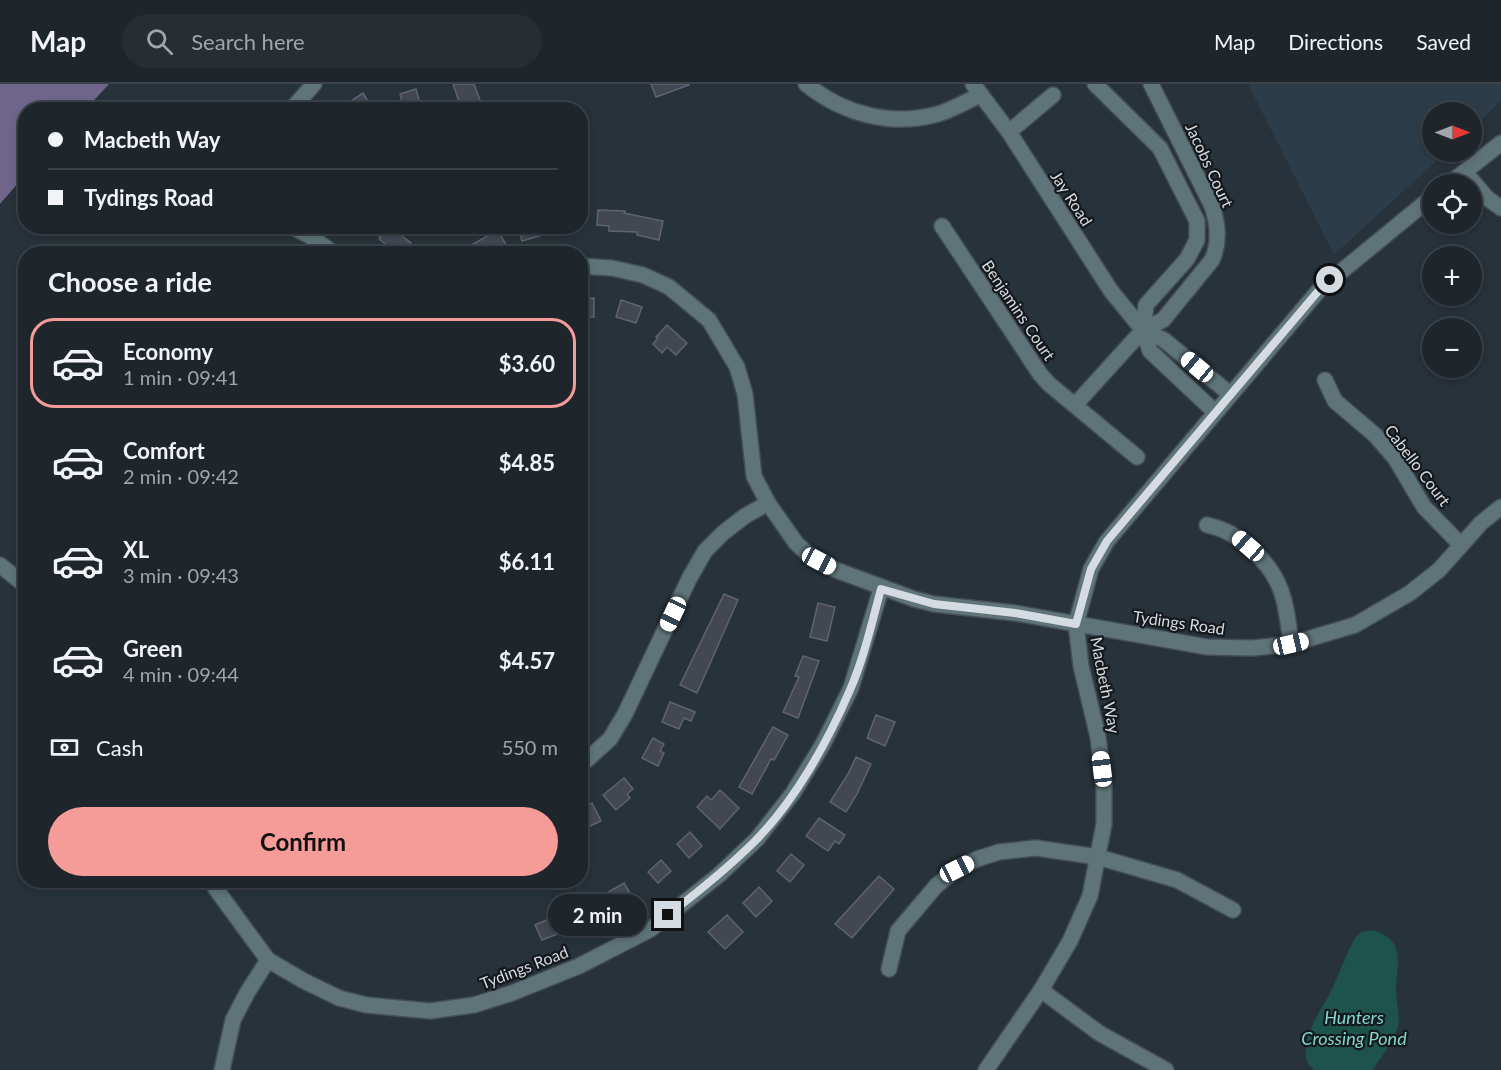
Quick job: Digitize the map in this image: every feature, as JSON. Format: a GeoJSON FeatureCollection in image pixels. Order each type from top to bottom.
{"type":"FeatureCollection","features":[{"type":"Feature","properties":{"kind":"street"},"geometry":{"type":"LineString","coordinates":[[298,102],[314,84]]}},
{"type":"Feature","properties":{"kind":"street"},"geometry":{"type":"LineString","coordinates":[[806,84],[823,98],[853,111],[886,119],[908,119],[938,114],[977,89]]}},
{"type":"Feature","properties":{"kind":"street"},"geometry":{"type":"LineString","coordinates":[[1075,405],[1143,330],[1146,305],[1187,259],[1197,240],[1197,221],[1160,148],[1095,84]]}},
{"type":"Feature","properties":{"kind":"street","name":"Jacobs Court"},"geometry":{"type":"LineString","coordinates":[[1143,330],[1163,320],[1212,260],[1216,249],[1218,225],[1212,206],[1151,84]]}},
{"type":"Feature","properties":{"kind":"street","name":"Jay Road"},"geometry":{"type":"LineString","coordinates":[[977,89],[1009,132],[1111,291],[1143,330],[1150,351],[1215,412]]}},
{"type":"Feature","properties":{"kind":"street"},"geometry":{"type":"LineString","coordinates":[[1009,132],[1053,95]]}},
{"type":"Feature","properties":{"kind":"street"},"geometry":{"type":"LineString","coordinates":[[1462,174],[1501,143]]}},
{"type":"Feature","properties":{"kind":"street"},"geometry":{"type":"LineString","coordinates":[[1465,172],[1487,198],[1501,208]]}},
{"type":"Feature","properties":{"kind":"street","name":"Macbeth Way"},"geometry":{"type":"LineString","coordinates":[[986,1070],[1041,990],[1070,941],[1086,905],[1098,857],[1104,824],[1104,785],[1098,737],[1081,666],[1076,624],[1091,569],[1107,541],[1320,289],[1422,205]]}},
{"type":"Feature","properties":{"kind":"street","name":"Benjamins Court"},"geometry":{"type":"LineString","coordinates":[[942,226],[1040,374],[1137,457]]}},
{"type":"Feature","properties":{"kind":"street"},"geometry":{"type":"LineString","coordinates":[[306,234],[324,246]]}},
{"type":"Feature","properties":{"kind":"street","name":"Tydings Road"},"geometry":{"type":"LineString","coordinates":[[588,266],[612,268],[643,275],[669,287],[709,320],[737,367],[745,394],[754,476],[768,503],[796,543],[810,556],[836,570],[881,589],[934,604],[1015,613],[1207,647],[1252,648],[1291,644],[1355,625],[1410,593],[1439,570],[1481,523],[1501,507]]}},
{"type":"Feature","properties":{"kind":"street","name":"Jay Road"},"geometry":{"type":"LineString","coordinates":[[1143,330],[1164,340],[1230,394]]}},
{"type":"Feature","properties":{"kind":"street","name":"Cabello Court"},"geometry":{"type":"LineString","coordinates":[[1325,380],[1335,401],[1375,435],[1395,458],[1424,507],[1461,546]]}},
{"type":"Feature","properties":{"kind":"street"},"geometry":{"type":"LineString","coordinates":[[588,759],[610,739],[625,714],[689,579],[705,551],[738,522],[768,503]]}},
{"type":"Feature","properties":{"kind":"street"},"geometry":{"type":"LineString","coordinates":[[1207,525],[1224,529],[1236,536],[1260,556],[1273,572],[1281,590],[1287,614],[1291,644]]}},
{"type":"Feature","properties":{"kind":"street"},"geometry":{"type":"LineString","coordinates":[[0,565],[18,580]]}},
{"type":"Feature","properties":{"kind":"street","name":"Tydings Road"},"geometry":{"type":"LineString","coordinates":[[216,888],[268,960],[339,998],[366,1005],[430,1011],[474,1005],[512,993],[579,966],[651,929],[719,875],[757,839],[793,793],[823,744],[851,688],[881,589]]}},
{"type":"Feature","properties":{"kind":"street"},"geometry":{"type":"LineString","coordinates":[[889,969],[898,931],[936,886],[957,869],[999,852],[1046,849],[1098,857],[1177,880],[1233,910]]}},
{"type":"Feature","properties":{"kind":"street"},"geometry":{"type":"LineString","coordinates":[[222,1070],[233,1020],[268,960]]}},
{"type":"Feature","properties":{"kind":"street"},"geometry":{"type":"LineString","coordinates":[[1041,990],[1099,1033],[1166,1070]]}},
{"type":"Feature","properties":{"kind":"shaded area"},"geometry":{"type":"Polygon","coordinates":[[[0,84],[109,84],[92,102],[18,102],[18,183],[0,204],[0,84]]]}},
{"type":"Feature","properties":{"kind":"shaded area"},"geometry":{"type":"Polygon","coordinates":[[[1248,84],[1501,84],[1501,101],[1482,119],[1482,102],[1422,102],[1422,162],[1435,162],[1334,255],[1248,84]]]}},
{"type":"Feature","properties":{"kind":"water","name":"Hunters Crossing Pond"},"geometry":{"type":"Polygon","coordinates":[[[1374,930],[1385,935],[1392,942],[1398,956],[1396,993],[1399,1016],[1397,1030],[1373,1070],[1314,1070],[1305,1052],[1316,1018],[1355,938],[1361,932],[1374,930]]]}},
{"type":"Feature","properties":{"kind":"building"},"geometry":{"type":"Polygon","coordinates":[[[453,84],[474,84],[480,100],[459,102],[453,84]]]}},
{"type":"Feature","properties":{"kind":"building"},"geometry":{"type":"Polygon","coordinates":[[[651,84],[689,84],[689,85],[656,97],[651,84]]]}},
{"type":"Feature","properties":{"kind":"building"},"geometry":{"type":"Polygon","coordinates":[[[416,89],[420,102],[402,102],[400,94],[416,89]]]}},
{"type":"Feature","properties":{"kind":"building"},"geometry":{"type":"Polygon","coordinates":[[[363,93],[368,102],[349,102],[363,93]]]}},
{"type":"Feature","properties":{"kind":"building"},"geometry":{"type":"Polygon","coordinates":[[[598,210],[625,211],[624,213],[663,221],[659,240],[637,235],[637,232],[609,231],[609,226],[597,225],[598,210]]]}},
{"type":"Feature","properties":{"kind":"building"},"geometry":{"type":"Polygon","coordinates":[[[376,234],[399,234],[411,243],[409,246],[388,246],[379,239],[381,237],[376,234]]]}},
{"type":"Feature","properties":{"kind":"building"},"geometry":{"type":"Polygon","coordinates":[[[491,234],[500,234],[506,245],[474,246],[473,244],[491,234]]]}},
{"type":"Feature","properties":{"kind":"building"},"geometry":{"type":"Polygon","coordinates":[[[520,234],[543,234],[543,235],[522,241],[520,234]]]}},
{"type":"Feature","properties":{"kind":"building"},"geometry":{"type":"Polygon","coordinates":[[[588,298],[594,298],[594,317],[588,317],[588,298]]]}},
{"type":"Feature","properties":{"kind":"building"},"geometry":{"type":"Polygon","coordinates":[[[621,300],[642,307],[636,323],[616,317],[621,300]]]}},
{"type":"Feature","properties":{"kind":"building"},"geometry":{"type":"Polygon","coordinates":[[[667,325],[687,343],[676,355],[667,347],[662,353],[653,344],[667,325]]]}},
{"type":"Feature","properties":{"kind":"building"},"geometry":{"type":"Polygon","coordinates":[[[724,594],[738,600],[697,693],[680,685],[724,594]]]}},
{"type":"Feature","properties":{"kind":"building"},"geometry":{"type":"Polygon","coordinates":[[[818,603],[835,607],[827,641],[810,637],[818,603]]]}},
{"type":"Feature","properties":{"kind":"building"},"geometry":{"type":"Polygon","coordinates":[[[803,656],[819,661],[798,718],[783,712],[799,677],[795,676],[803,656]]]}},
{"type":"Feature","properties":{"kind":"building"},"geometry":{"type":"Polygon","coordinates":[[[670,702],[695,712],[691,721],[684,718],[679,729],[662,722],[670,702]]]}},
{"type":"Feature","properties":{"kind":"building"},"geometry":{"type":"Polygon","coordinates":[[[876,715],[895,722],[885,746],[867,738],[876,715]]]}},
{"type":"Feature","properties":{"kind":"building"},"geometry":{"type":"Polygon","coordinates":[[[773,727],[788,735],[774,760],[771,759],[752,794],[739,787],[773,727]]]}},
{"type":"Feature","properties":{"kind":"building"},"geometry":{"type":"Polygon","coordinates":[[[653,738],[664,744],[660,751],[664,753],[658,766],[642,758],[653,738]]]}},
{"type":"Feature","properties":{"kind":"building"},"geometry":{"type":"Polygon","coordinates":[[[856,757],[871,764],[846,812],[830,802],[856,757]]]}},
{"type":"Feature","properties":{"kind":"building"},"geometry":{"type":"Polygon","coordinates":[[[624,778],[633,789],[627,794],[630,798],[616,810],[603,795],[624,778]]]}},
{"type":"Feature","properties":{"kind":"building"},"geometry":{"type":"Polygon","coordinates":[[[720,790],[739,808],[720,829],[697,807],[707,796],[711,800],[720,790]]]}},
{"type":"Feature","properties":{"kind":"building"},"geometry":{"type":"Polygon","coordinates":[[[592,803],[601,821],[588,827],[588,805],[592,803]]]}},
{"type":"Feature","properties":{"kind":"building"},"geometry":{"type":"Polygon","coordinates":[[[819,818],[845,835],[839,844],[835,841],[828,851],[806,836],[819,818]]]}},
{"type":"Feature","properties":{"kind":"building"},"geometry":{"type":"Polygon","coordinates":[[[690,832],[702,846],[689,858],[677,844],[690,832]]]}},
{"type":"Feature","properties":{"kind":"building"},"geometry":{"type":"Polygon","coordinates":[[[791,854],[804,865],[790,882],[777,871],[791,854]]]}},
{"type":"Feature","properties":{"kind":"building"},"geometry":{"type":"Polygon","coordinates":[[[661,860],[671,871],[658,883],[648,872],[661,860]]]}},
{"type":"Feature","properties":{"kind":"building"},"geometry":{"type":"Polygon","coordinates":[[[879,876],[894,889],[852,938],[835,924],[879,876]]]}},
{"type":"Feature","properties":{"kind":"building"},"geometry":{"type":"Polygon","coordinates":[[[624,883],[633,898],[609,914],[542,940],[535,925],[556,916],[557,920],[608,899],[605,894],[624,883]]]}},
{"type":"Feature","properties":{"kind":"building"},"geometry":{"type":"Polygon","coordinates":[[[759,887],[772,901],[756,917],[743,903],[759,887]]]}},
{"type":"Feature","properties":{"kind":"building"},"geometry":{"type":"Polygon","coordinates":[[[727,915],[743,932],[725,949],[708,932],[727,915]]]}},
{"type":"Feature","properties":{"kind":"route"},"geometry":{"type":"LineString","coordinates":[[668,915],[719,875],[757,839],[793,793],[823,744],[851,688],[881,589],[934,604],[1015,613],[1076,624],[1091,569],[1107,541],[1330,280]]}}]}
